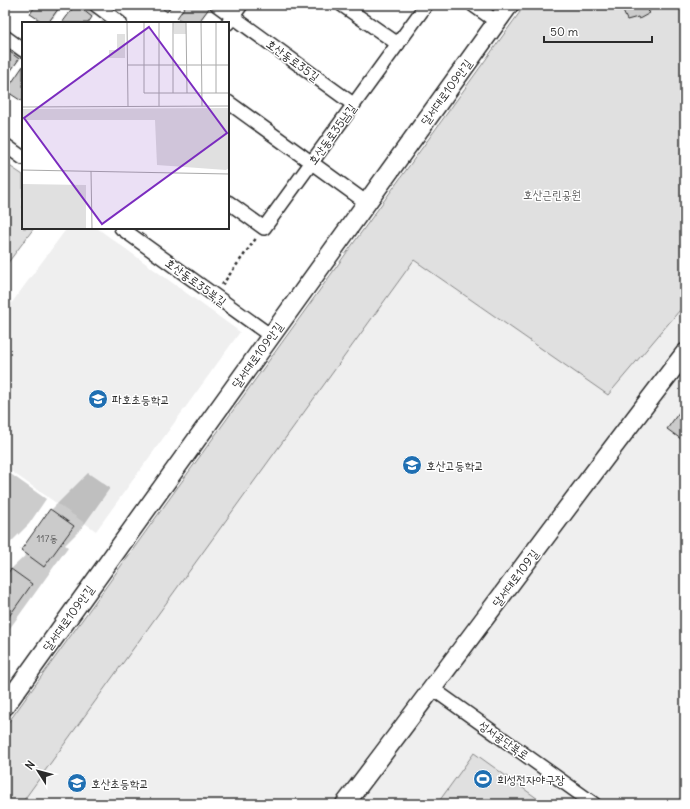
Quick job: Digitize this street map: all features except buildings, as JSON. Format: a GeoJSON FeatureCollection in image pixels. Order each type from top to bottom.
{"type":"FeatureCollection","features":[{"type":"Feature","properties":{"kind":"street"},"geometry":{"type":"LineString","coordinates":[[96,5],[119,22]]}},
{"type":"Feature","properties":{"kind":"street","name":"호산동로35길"},"geometry":{"type":"LineString","coordinates":[[217,5],[230,20],[353,104]]}},
{"type":"Feature","properties":{"kind":"street"},"geometry":{"type":"LineString","coordinates":[[230,20],[241,5]]}},
{"type":"Feature","properties":{"kind":"street"},"geometry":{"type":"LineString","coordinates":[[342,5],[398,44]]}},
{"type":"Feature","properties":{"kind":"street","name":"호산동로35남길"},"geometry":{"type":"LineString","coordinates":[[264,228],[426,5]]}},
{"type":"Feature","properties":{"kind":"street"},"geometry":{"type":"LineString","coordinates":[[473,5],[497,22]]}},
{"type":"Feature","properties":{"kind":"street","name":"달서대로109안길"},"geometry":{"type":"LineString","coordinates":[[5,706],[509,5]]}},
{"type":"Feature","properties":{"kind":"street"},"geometry":{"type":"LineString","coordinates":[[5,37],[22,49]]}},
{"type":"Feature","properties":{"kind":"street"},"geometry":{"type":"LineString","coordinates":[[229,103],[367,203]]}},
{"type":"Feature","properties":{"kind":"street"},"geometry":{"type":"LineString","coordinates":[[5,145],[22,157]]}},
{"type":"Feature","properties":{"kind":"street"},"geometry":{"type":"LineString","coordinates":[[229,203],[264,228]]}},
{"type":"Feature","properties":{"kind":"street","name":"호산동로35북길"},"geometry":{"type":"LineString","coordinates":[[122,229],[271,336]]}},
{"type":"Feature","properties":{"kind":"street","name":"달서대로109길"},"geometry":{"type":"LineString","coordinates":[[346,804],[636,416],[685,353]]}},
{"type":"Feature","properties":{"kind":"street","name":"성서공단북로"},"geometry":{"type":"LineString","coordinates":[[433,689],[594,804]]}},
{"type":"Feature","properties":{"kind":"path"},"geometry":{"type":"LineString","coordinates":[[214,295],[264,228]]}},
{"type":"Feature","properties":{"kind":"shaded area"},"geometry":{"type":"Polygon","coordinates":[[[544,5],[685,5],[685,804],[5,804],[544,5]]]}},
{"type":"Feature","properties":{"kind":"shaded area","name":"파호초등학교"},"geometry":{"type":"Polygon","coordinates":[[[66,229],[98,229],[240,332],[96,531],[5,467],[5,312],[66,229]]]}},
{"type":"Feature","properties":{"kind":"green space","name":"호산근린공원"},"geometry":{"type":"Polygon","coordinates":[[[525,5],[685,5],[685,304],[608,395],[414,260],[21,804],[5,804],[5,727],[525,5]]]}},
{"type":"Feature","properties":{"kind":"green space"},"geometry":{"type":"Polygon","coordinates":[[[5,163],[22,174],[22,229],[33,229],[7,264],[5,262],[5,163]]]}},
{"type":"Feature","properties":{"kind":"green space","name":"희성전자야구장"},"geometry":{"type":"Polygon","coordinates":[[[474,753],[545,804],[437,804],[474,753]]]}},
{"type":"Feature","properties":{"kind":"place","name":"파호초등학교"},"geometry":{"type":"Point","coordinates":[98,399]}},
{"type":"Feature","properties":{"kind":"place","name":"호산고등학교"},"geometry":{"type":"Point","coordinates":[412,465]}},
{"type":"Feature","properties":{"kind":"place","name":"희성전자야구장"},"geometry":{"type":"Point","coordinates":[483,779]}},
{"type":"Feature","properties":{"kind":"place","name":"호산초등학교"},"geometry":{"type":"Point","coordinates":[77,783]}}]}
